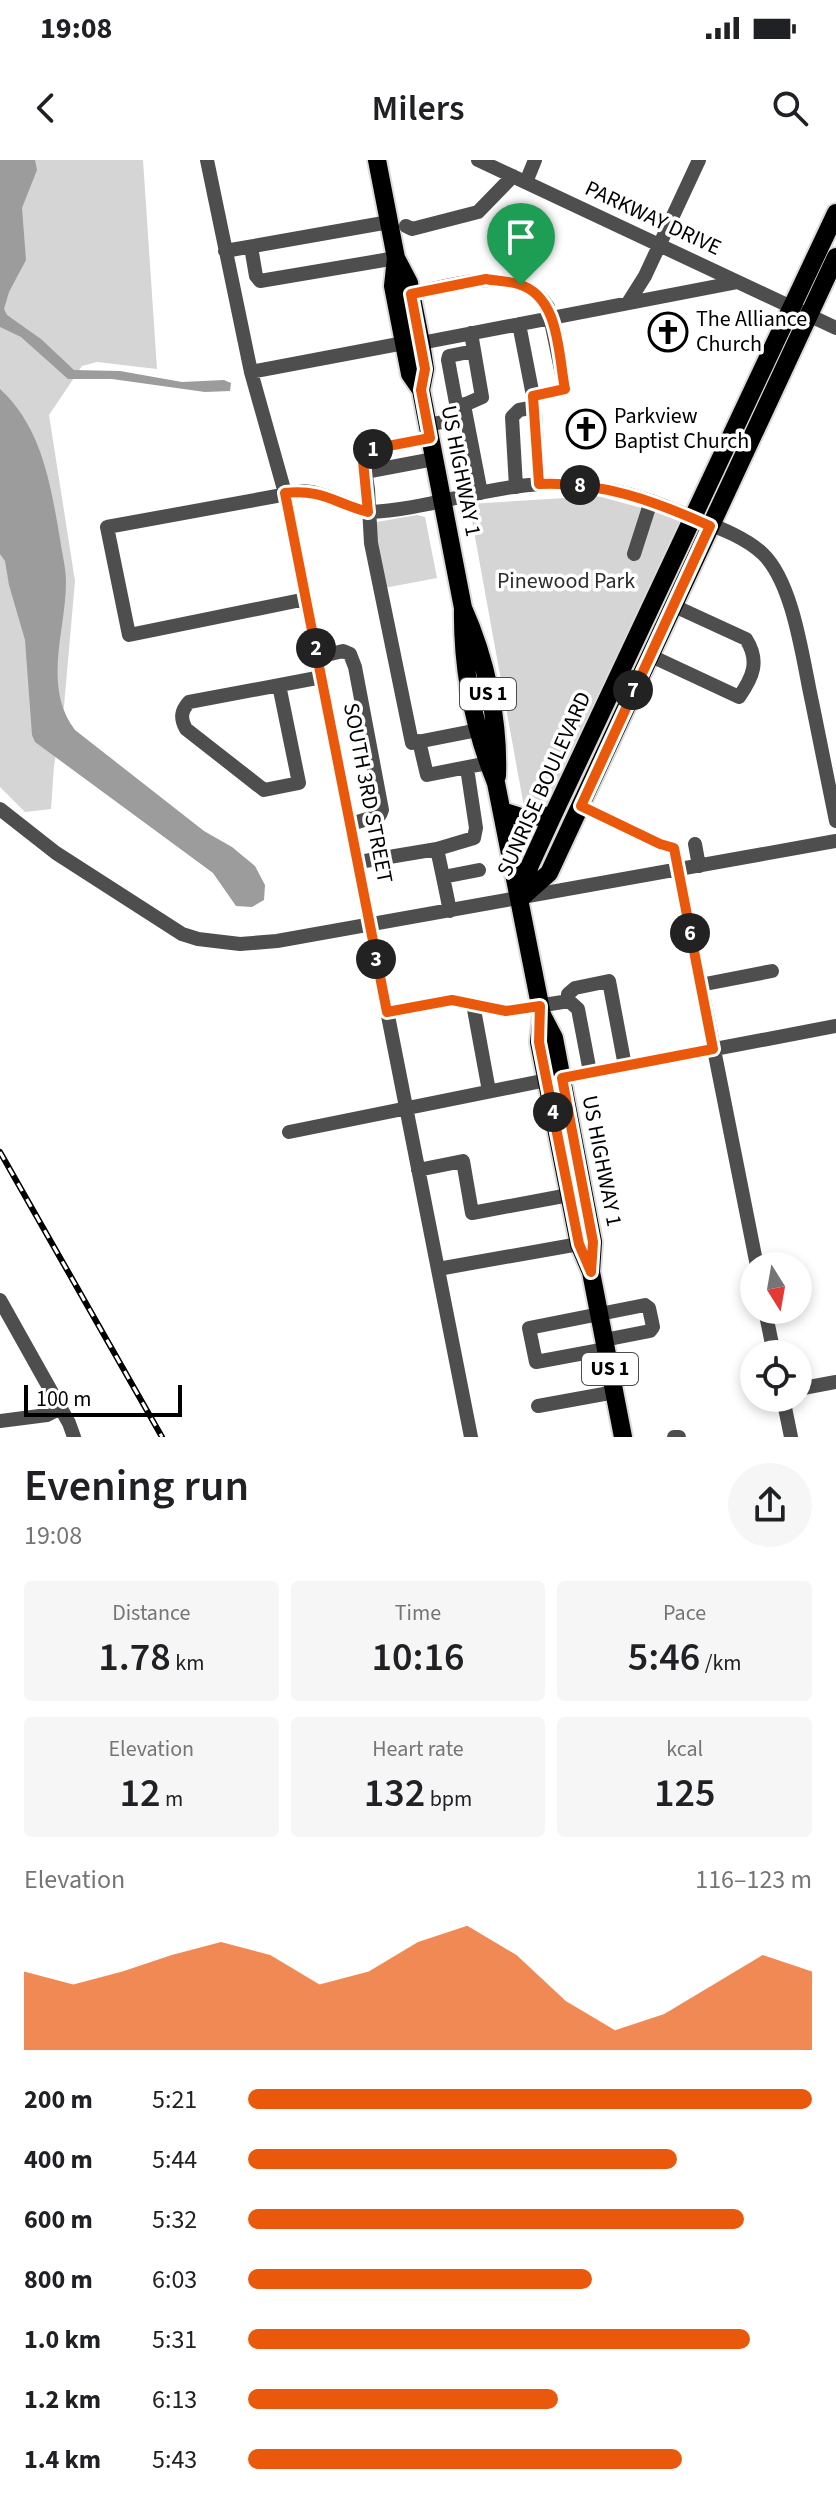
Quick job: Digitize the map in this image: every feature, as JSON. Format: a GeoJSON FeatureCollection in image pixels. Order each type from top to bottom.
{"type":"FeatureCollection","features":[{"type":"Feature","properties":{"kind":"main road","name":"US HIGHWAY 1"},"geometry":{"type":"LineString","coordinates":[[377,160],[395,226],[393,286],[412,343]]}},
{"type":"Feature","properties":{"kind":"main road","name":"SUNRISE BOULEVARD"},"geometry":{"type":"LineString","coordinates":[[520,899],[549,873],[710,526],[801,312],[836,213]]}},
{"type":"Feature","properties":{"kind":"main road","name":"SUNRISE BOULEVARD"},"geometry":{"type":"LineString","coordinates":[[520,899],[530,865],[692,518],[801,312],[836,257]]}},
{"type":"Feature","properties":{"kind":"main road","name":"US HIGHWAY 1"},"geometry":{"type":"LineString","coordinates":[[396,258],[411,294],[410,374],[421,390],[463,608],[462,646],[478,730],[496,783],[541,1010],[554,1038],[555,1079],[569,1195],[579,1244],[591,1272],[623,1437]]}},
{"type":"Feature","properties":{"kind":"main road","name":"US HIGHWAY 1"},"geometry":{"type":"LineString","coordinates":[[463,608],[478,642],[498,745],[496,783]]}},
{"type":"Feature","properties":{"kind":"main road"},"geometry":{"type":"LineString","coordinates":[[502,811],[524,818],[553,815]]}},
{"type":"Feature","properties":{"kind":"main road","name":"US HIGHWAY 1"},"geometry":{"type":"LineString","coordinates":[[555,1079],[593,1242],[591,1272]]}},
{"type":"Feature","properties":{"kind":"street","name":"SOUTH 3RD STREET"},"geometry":{"type":"LineString","coordinates":[[207,160],[251,372],[285,493],[471,1437]]}},
{"type":"Feature","properties":{"kind":"street","name":"PARKWAY DRIVE"},"geometry":{"type":"LineString","coordinates":[[478,160],[836,328]]}},
{"type":"Feature","properties":{"kind":"street"},"geometry":{"type":"LineString","coordinates":[[225,251],[420,220],[427,223],[478,212],[520,179],[535,160]]}},
{"type":"Feature","properties":{"kind":"street"},"geometry":{"type":"LineString","coordinates":[[628,303],[645,276],[699,160]]}},
{"type":"Feature","properties":{"kind":"street"},"geometry":{"type":"LineString","coordinates":[[251,247],[256,276],[260,281],[396,258]]}},
{"type":"Feature","properties":{"kind":"street"},"geometry":{"type":"LineString","coordinates":[[411,294],[486,279],[521,285],[543,299],[552,318],[565,389],[519,410],[512,417],[516,487]]}},
{"type":"Feature","properties":{"kind":"street"},"geometry":{"type":"LineString","coordinates":[[251,372],[738,282]]}},
{"type":"Feature","properties":{"kind":"street"},"geometry":{"type":"LineString","coordinates":[[519,324],[533,403],[539,484]]}},
{"type":"Feature","properties":{"kind":"street"},"geometry":{"type":"LineString","coordinates":[[471,333],[482,397],[429,432],[362,451],[371,543],[412,743],[478,730]]}},
{"type":"Feature","properties":{"kind":"street"},"geometry":{"type":"LineString","coordinates":[[474,351],[449,356],[448,360],[456,403],[465,411],[481,493]]}},
{"type":"Feature","properties":{"kind":"street"},"geometry":{"type":"LineString","coordinates":[[365,472],[434,459]]}},
{"type":"Feature","properties":{"kind":"street"},"geometry":{"type":"LineString","coordinates":[[306,599],[129,635],[107,527],[285,493],[309,491],[368,512],[516,487],[566,483],[609,489],[651,501],[692,518],[741,539],[764,555],[780,582],[795,619],[829,749],[836,821]]}},
{"type":"Feature","properties":{"kind":"street"},"geometry":{"type":"LineString","coordinates":[[634,554],[651,501]]}},
{"type":"Feature","properties":{"kind":"street"},"geometry":{"type":"LineString","coordinates":[[649,655],[739,697],[750,681],[756,662],[746,639],[672,605]]}},
{"type":"Feature","properties":{"kind":"street"},"geometry":{"type":"LineString","coordinates":[[318,657],[343,651],[350,654],[355,667],[382,810],[380,815],[351,824]]}},
{"type":"Feature","properties":{"kind":"street"},"geometry":{"type":"LineString","coordinates":[[279,685],[299,783],[264,790],[186,729],[181,721],[182,710],[189,702],[279,685],[322,677]]}},
{"type":"Feature","properties":{"kind":"street"},"geometry":{"type":"LineString","coordinates":[[419,741],[427,775],[488,763]]}},
{"type":"Feature","properties":{"kind":"street"},"geometry":{"type":"LineString","coordinates":[[359,862],[437,849],[474,838],[476,828],[467,768]]}},
{"type":"Feature","properties":{"kind":"street"},"geometry":{"type":"LineString","coordinates":[[581,806],[674,848],[754,1252]]}},
{"type":"Feature","properties":{"kind":"street"},"geometry":{"type":"LineString","coordinates":[[0,809],[56,853],[182,934],[240,944],[370,926],[836,841]]}},
{"type":"Feature","properties":{"kind":"street"},"geometry":{"type":"LineString","coordinates":[[695,844],[699,866]]}},
{"type":"Feature","properties":{"kind":"street"},"geometry":{"type":"LineString","coordinates":[[437,849],[450,911]]}},
{"type":"Feature","properties":{"kind":"street"},"geometry":{"type":"LineString","coordinates":[[443,877],[479,870]]}},
{"type":"Feature","properties":{"kind":"street"},"geometry":{"type":"LineString","coordinates":[[700,985],[772,971]]}},
{"type":"Feature","properties":{"kind":"street"},"geometry":{"type":"LineString","coordinates":[[590,1072],[578,1009],[569,1001],[568,994],[575,988],[609,981],[625,1066]]}},
{"type":"Feature","properties":{"kind":"street"},"geometry":{"type":"LineString","coordinates":[[387,1012],[452,1000],[506,1011],[541,1010],[569,1001]]}},
{"type":"Feature","properties":{"kind":"street"},"geometry":{"type":"LineString","coordinates":[[473,1004],[489,1091]]}},
{"type":"Feature","properties":{"kind":"street"},"geometry":{"type":"LineString","coordinates":[[289,1132],[405,1107],[836,1026]]}},
{"type":"Feature","properties":{"kind":"street"},"geometry":{"type":"LineString","coordinates":[[418,1170],[463,1161],[472,1213],[569,1195]]}},
{"type":"Feature","properties":{"kind":"street"},"geometry":{"type":"LineString","coordinates":[[438,1269],[579,1244]]}},
{"type":"Feature","properties":{"kind":"street"},"geometry":{"type":"LineString","coordinates":[[0,1300],[74,1437]]}},
{"type":"Feature","properties":{"kind":"street"},"geometry":{"type":"LineString","coordinates":[[645,1305],[649,1308],[653,1327],[650,1331],[605,1344],[536,1362],[529,1328],[645,1305]]}},
{"type":"Feature","properties":{"kind":"street"},"geometry":{"type":"LineString","coordinates":[[812,1386],[836,1382]]}},
{"type":"Feature","properties":{"kind":"street"},"geometry":{"type":"LineString","coordinates":[[538,1406],[615,1392]]}},
{"type":"Feature","properties":{"kind":"street"},"geometry":{"type":"LineString","coordinates":[[0,1421],[47,1415],[61,1408]]}},
{"type":"Feature","properties":{"kind":"street"},"geometry":{"type":"LineString","coordinates":[[786,1412],[791,1437]]}},
{"type":"Feature","properties":{"kind":"green space"},"geometry":{"type":"Polygon","coordinates":[[[0,160],[143,160],[157,369],[97,362],[82,366],[49,415],[75,581],[51,809],[25,812],[0,787],[0,160]]]}},
{"type":"Feature","properties":{"kind":"green space","name":"Pinewood Park"},"geometry":{"type":"Polygon","coordinates":[[[598,496],[682,519],[532,851],[469,504],[598,496]]]}},
{"type":"Feature","properties":{"kind":"green space"},"geometry":{"type":"Polygon","coordinates":[[[417,515],[425,517],[437,578],[384,588],[372,531],[377,522],[417,515]]]}},
{"type":"Feature","properties":{"kind":"shaded area"},"geometry":{"type":"Polygon","coordinates":[[[0,160],[35,160],[37,170],[22,208],[26,260],[9,292],[4,309],[7,315],[41,339],[74,370],[120,371],[182,382],[224,380],[231,383],[230,391],[205,392],[112,379],[68,379],[21,337],[0,327],[0,160]]]}},
{"type":"Feature","properties":{"kind":"shaded area"},"geometry":{"type":"Polygon","coordinates":[[[0,389],[26,421],[35,439],[53,499],[66,577],[58,658],[60,695],[65,713],[75,730],[204,831],[232,847],[255,866],[265,885],[264,900],[252,907],[236,906],[213,873],[35,742],[25,640],[5,561],[0,554],[0,389]]]}},
{"type":"Feature","properties":{"kind":"railway"},"geometry":{"type":"LineString","coordinates":[[0,1152],[162,1437]]}},
{"type":"Feature","properties":{"kind":"place","name":"The Alliance Church"},"geometry":{"type":"Point","coordinates":[668,332]}},
{"type":"Feature","properties":{"kind":"place","name":"Parkview Baptist Church"},"geometry":{"type":"Point","coordinates":[586,429]}},
{"type":"Feature","properties":{"kind":"route"},"geometry":{"type":"LineString","coordinates":[[486,279],[521,285],[543,299],[548,307],[565,389],[533,396],[539,484],[566,483],[609,489],[651,501],[710,526],[581,806],[674,848],[713,1049],[562,1078],[593,1242],[591,1272],[579,1244],[539,1042],[540,1006],[506,1011],[452,1000],[387,1012],[285,493],[309,491],[368,512],[362,451],[430,438],[421,390],[425,369],[411,294],[486,279]]}}]}
